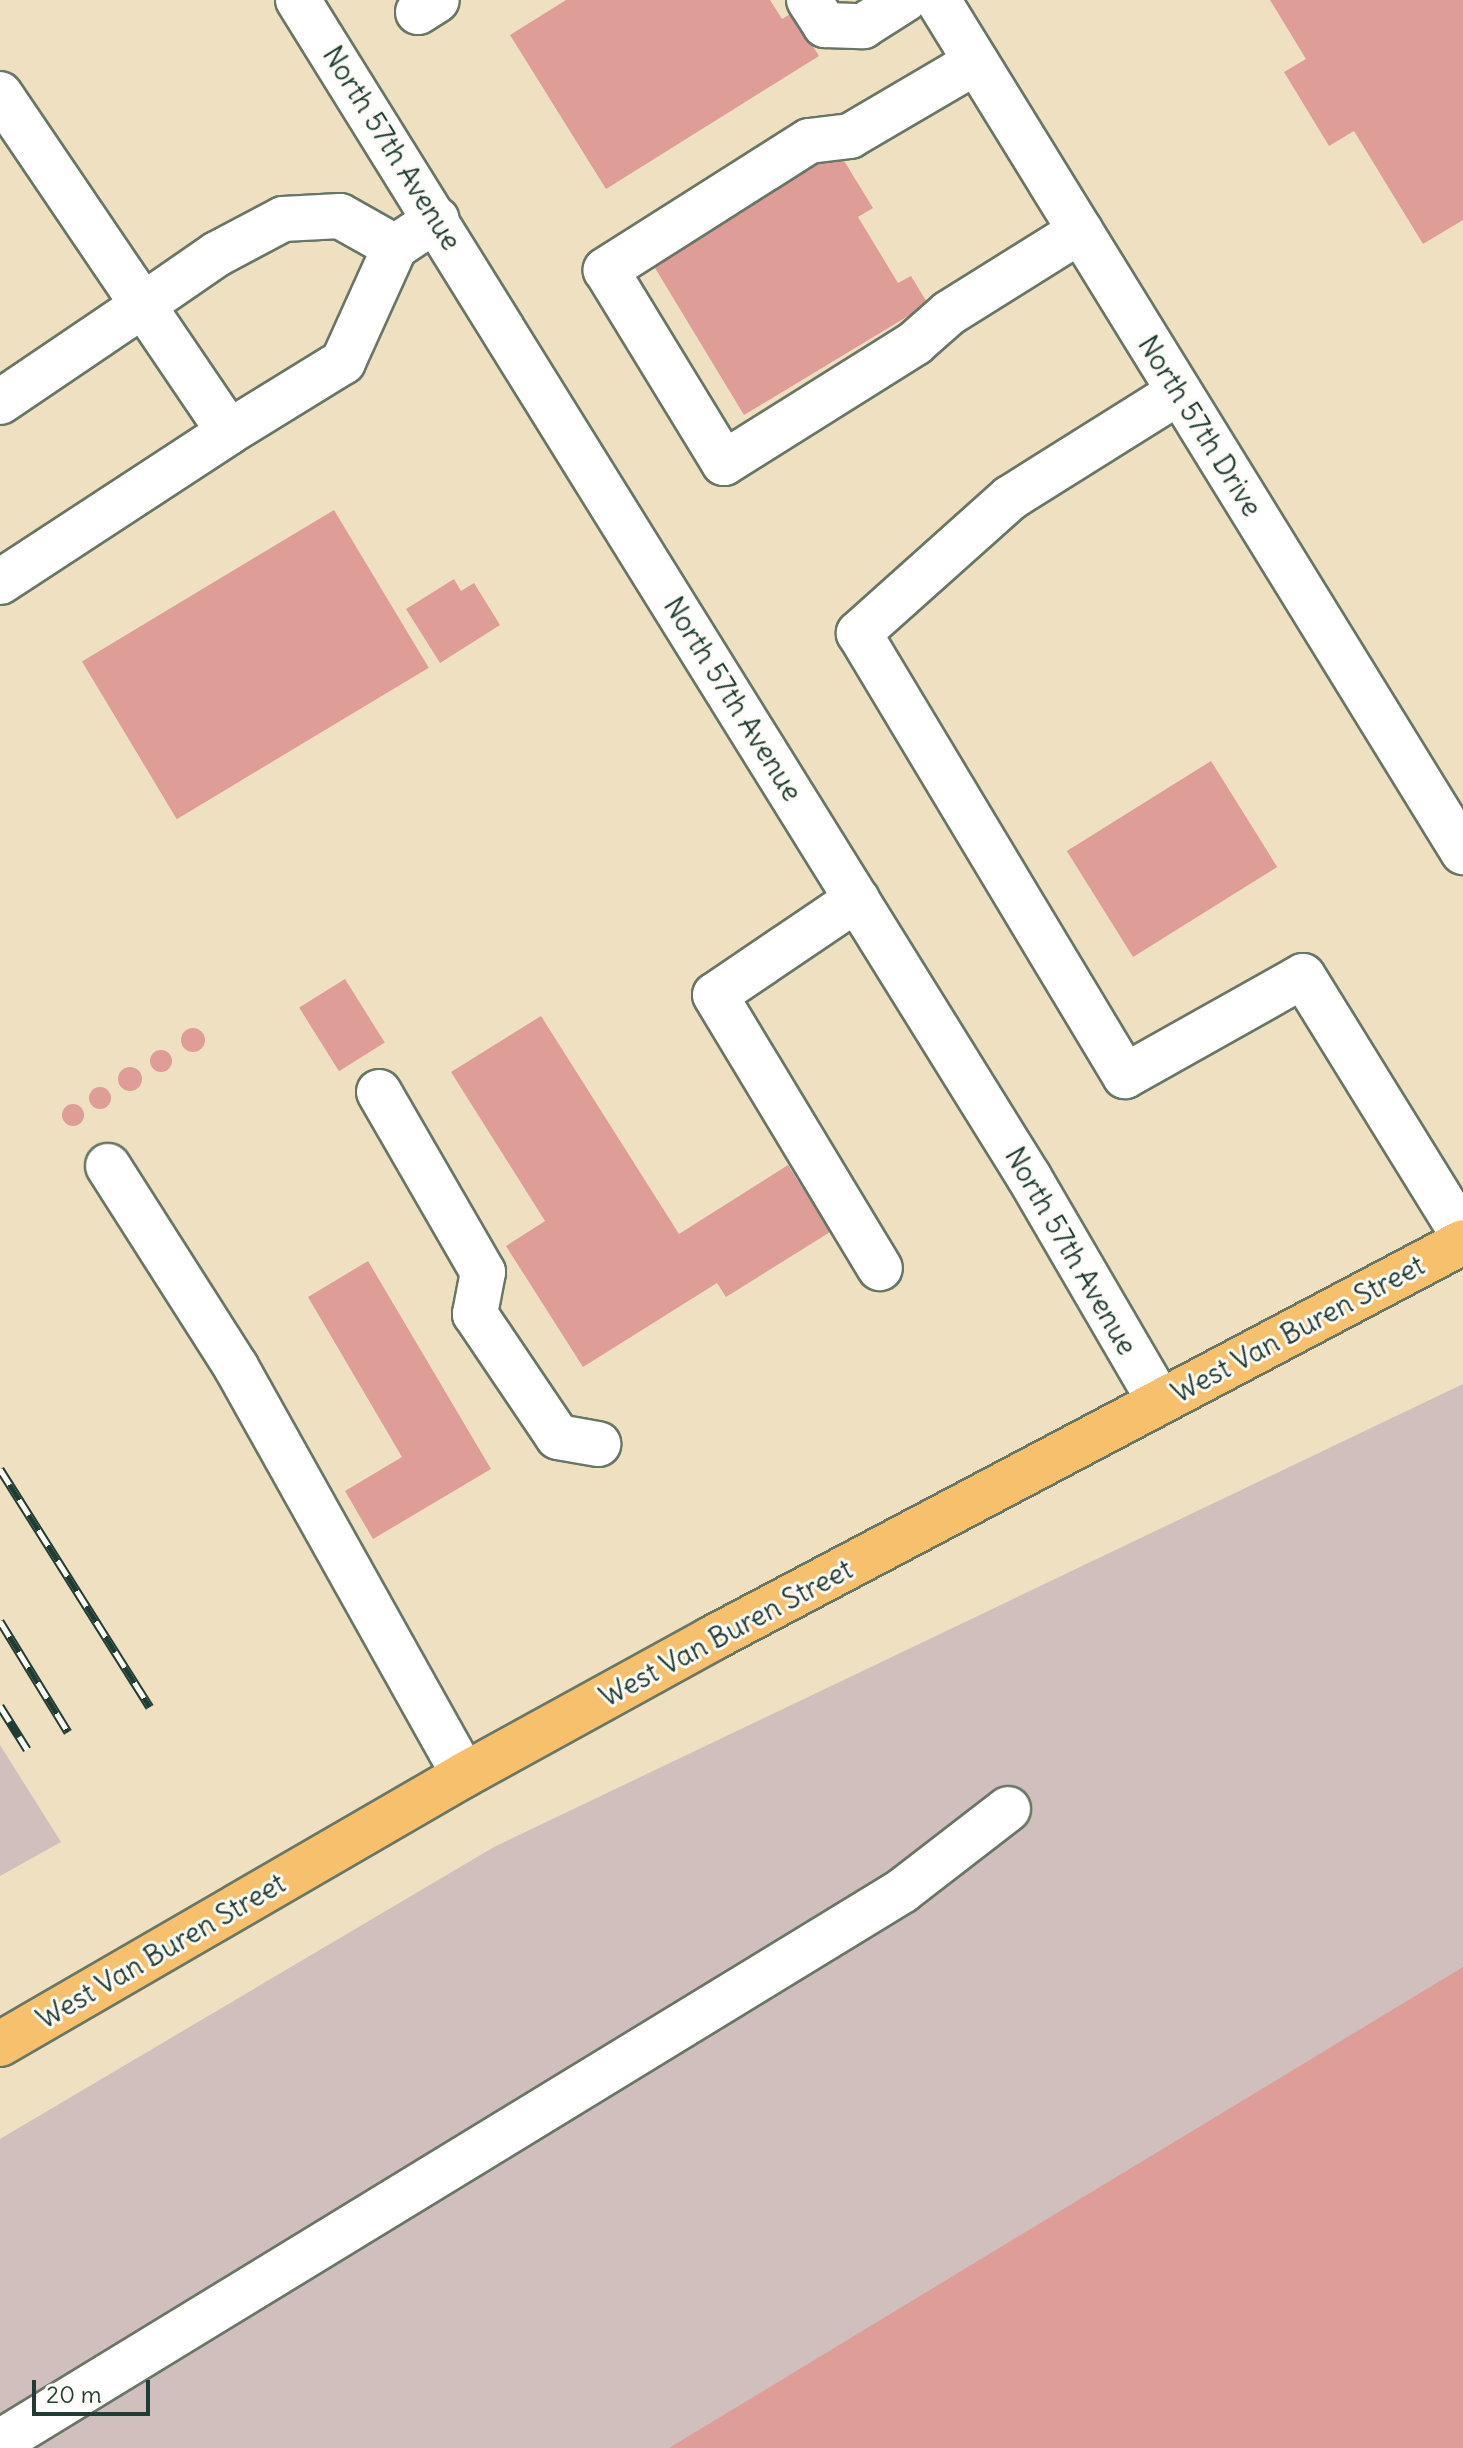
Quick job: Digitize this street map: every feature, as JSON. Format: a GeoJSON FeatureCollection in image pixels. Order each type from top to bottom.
{"type":"FeatureCollection","features":[{"type":"Feature","properties":{"kind":"main road","name":"West Van Buren Street"},"geometry":{"type":"LineString","coordinates":[[0,2044],[464,1775],[1463,1242]]}},
{"type":"Feature","properties":{"kind":"street","name":"North 57th Avenue"},"geometry":{"type":"LineString","coordinates":[[298,0],[437,219],[1029,1177],[1160,1402]]}},
{"type":"Feature","properties":{"kind":"street"},"geometry":{"type":"LineString","coordinates":[[809,0],[825,25],[863,26],[904,0]]}},
{"type":"Feature","properties":{"kind":"street","name":"North 57th Drive"},"geometry":{"type":"LineString","coordinates":[[938,0],[1463,852]]}},
{"type":"Feature","properties":{"kind":"street"},"geometry":{"type":"LineString","coordinates":[[976,62],[850,136],[809,141],[606,270],[724,463],[915,343],[949,313],[1080,231]]}},
{"type":"Feature","properties":{"kind":"street"},"geometry":{"type":"LineString","coordinates":[[0,94],[229,432]]}},
{"type":"Feature","properties":{"kind":"street"},"geometry":{"type":"LineString","coordinates":[[0,402],[217,254],[283,219],[340,216],[395,247]]}},
{"type":"Feature","properties":{"kind":"street"},"geometry":{"type":"LineString","coordinates":[[0,582],[229,432],[343,362],[395,247],[437,219]]}},
{"type":"Feature","properties":{"kind":"street"},"geometry":{"type":"LineString","coordinates":[[1179,392],[1010,498],[859,633],[1125,1076],[1303,976],[1463,1235]]}},
{"type":"Feature","properties":{"kind":"street"},"geometry":{"type":"LineString","coordinates":[[857,899],[715,995],[880,1268]]}},
{"type":"Feature","properties":{"kind":"street"},"geometry":{"type":"LineString","coordinates":[[379,1092],[483,1272],[475,1314],[558,1437],[598,1444]]}},
{"type":"Feature","properties":{"kind":"street"},"geometry":{"type":"LineString","coordinates":[[108,1166],[236,1367],[464,1775]]}},
{"type":"Feature","properties":{"kind":"street"},"geometry":{"type":"LineString","coordinates":[[0,2442],[902,1891],[1008,1809]]}},
{"type":"Feature","properties":{"kind":"shaded area"},"geometry":{"type":"Polygon","coordinates":[[[1463,1384],[1463,2448],[0,2448],[0,2139],[494,1847],[1463,1384]]]}},
{"type":"Feature","properties":{"kind":"shaded area"},"geometry":{"type":"Polygon","coordinates":[[[0,1745],[61,1842],[0,1876],[0,1745]]]}},
{"type":"Feature","properties":{"kind":"building"},"geometry":{"type":"Polygon","coordinates":[[[566,0],[770,0],[782,19],[792,13],[819,56],[606,189],[510,35],[566,0]]]}},
{"type":"Feature","properties":{"kind":"building"},"geometry":{"type":"Polygon","coordinates":[[[1270,0],[1463,0],[1463,220],[1423,244],[1354,131],[1329,146],[1284,72],[1306,59],[1270,0]]]}},
{"type":"Feature","properties":{"kind":"building"},"geometry":{"type":"Polygon","coordinates":[[[838,151],[873,208],[858,217],[898,283],[911,276],[928,304],[744,415],[652,263],[838,151]]]}},
{"type":"Feature","properties":{"kind":"building"},"geometry":{"type":"Polygon","coordinates":[[[334,510],[429,668],[177,819],[82,661],[334,510]]]}},
{"type":"Feature","properties":{"kind":"building"},"geometry":{"type":"Polygon","coordinates":[[[454,579],[461,591],[474,583],[500,625],[440,663],[406,609],[454,579]]]}},
{"type":"Feature","properties":{"kind":"building"},"geometry":{"type":"Polygon","coordinates":[[[1211,761],[1277,867],[1133,957],[1067,851],[1211,761]]]}},
{"type":"Feature","properties":{"kind":"building"},"geometry":{"type":"Polygon","coordinates":[[[345,979],[385,1043],[339,1071],[299,1008],[345,979]]]}},
{"type":"Feature","properties":{"kind":"building"},"geometry":{"type":"Polygon","coordinates":[[[541,1016],[679,1234],[788,1165],[830,1232],[726,1297],[717,1283],[583,1367],[506,1246],[545,1221],[451,1072],[541,1016]]]}},
{"type":"Feature","properties":{"kind":"building"},"geometry":{"type":"Polygon","coordinates":[[[193,1028],[204,1035],[205,1040],[198,1051],[193,1052],[182,1045],[181,1040],[188,1029],[193,1028]]]}},
{"type":"Feature","properties":{"kind":"building"},"geometry":{"type":"Polygon","coordinates":[[[161,1050],[169,1053],[172,1061],[169,1069],[161,1072],[153,1069],[150,1061],[153,1053],[161,1050]]]}},
{"type":"Feature","properties":{"kind":"building"},"geometry":{"type":"Polygon","coordinates":[[[130,1067],[141,1074],[142,1079],[135,1090],[130,1091],[119,1084],[118,1079],[125,1068],[130,1067]]]}},
{"type":"Feature","properties":{"kind":"building"},"geometry":{"type":"Polygon","coordinates":[[[100,1087],[108,1090],[111,1098],[108,1106],[100,1109],[92,1106],[89,1098],[92,1090],[100,1087]]]}},
{"type":"Feature","properties":{"kind":"building"},"geometry":{"type":"Polygon","coordinates":[[[73,1104],[81,1107],[84,1115],[81,1123],[73,1126],[65,1123],[62,1115],[65,1107],[73,1104]]]}},
{"type":"Feature","properties":{"kind":"building"},"geometry":{"type":"Polygon","coordinates":[[[368,1261],[491,1469],[373,1539],[345,1491],[402,1457],[308,1297],[368,1261]]]}},
{"type":"Feature","properties":{"kind":"building"},"geometry":{"type":"Polygon","coordinates":[[[1463,1967],[1463,2448],[669,2448],[1463,1967]]]}},
{"type":"Feature","properties":{"kind":"railway"},"geometry":{"type":"LineString","coordinates":[[0,1469],[150,1707]]}},
{"type":"Feature","properties":{"kind":"railway"},"geometry":{"type":"LineString","coordinates":[[0,1621],[68,1732]]}},
{"type":"Feature","properties":{"kind":"railway"},"geometry":{"type":"LineString","coordinates":[[0,1706],[27,1749]]}}]}
